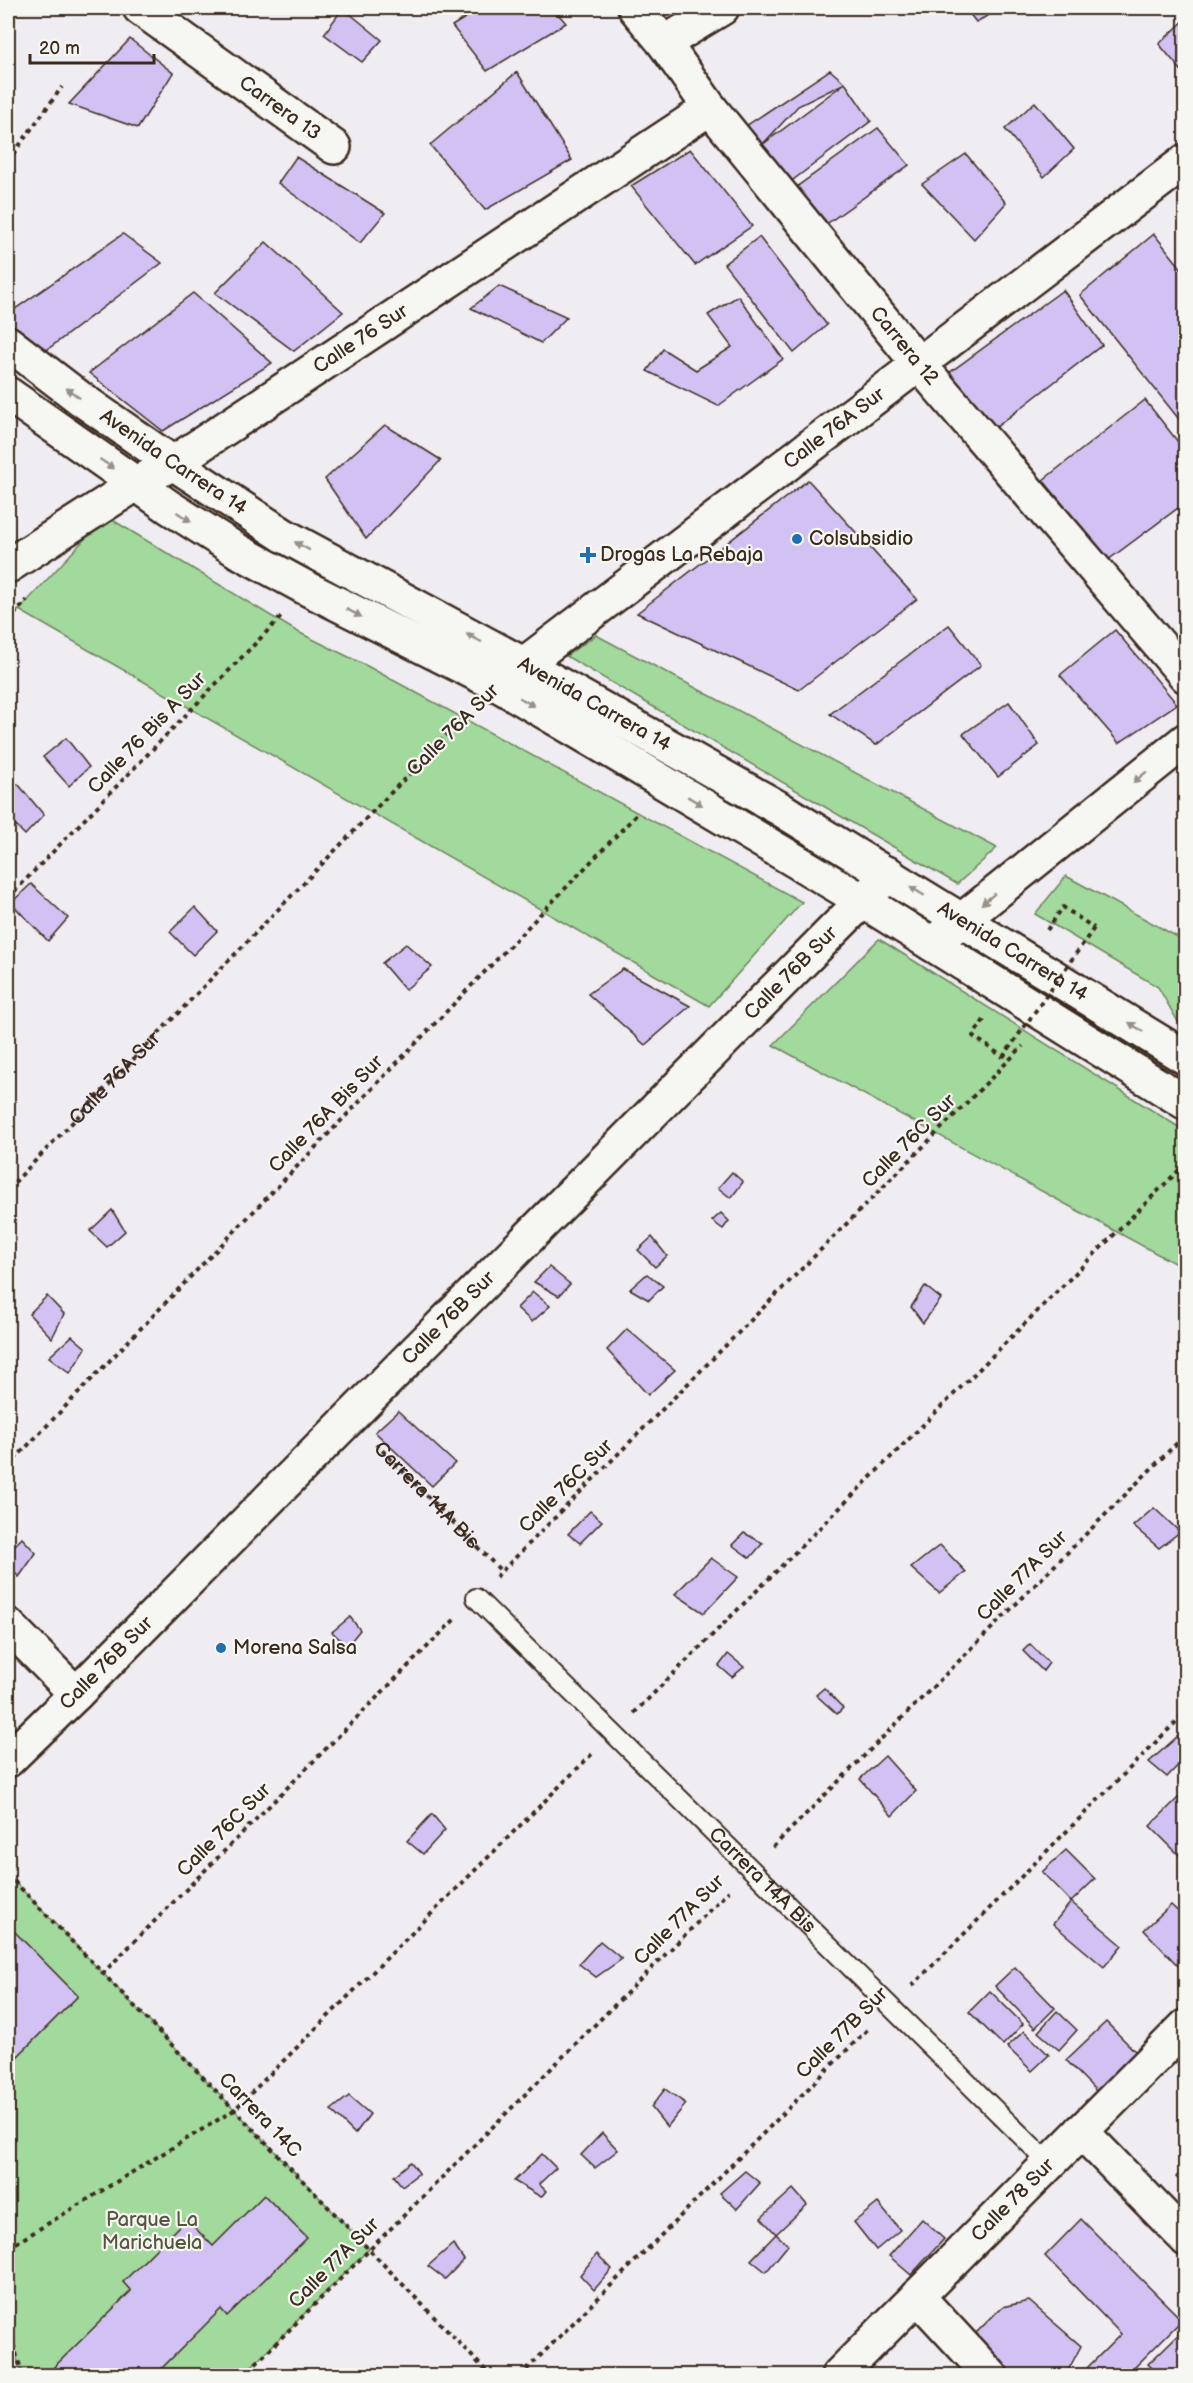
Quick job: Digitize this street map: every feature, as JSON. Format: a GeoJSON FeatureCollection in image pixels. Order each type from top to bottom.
{"type":"FeatureCollection","features":[{"type":"Feature","properties":{"kind":"street","name":"Carrera 13"},"geometry":{"type":"LineString","coordinates":[[140,8],[334,147]]}},
{"type":"Feature","properties":{"kind":"street","name":"Carrera 12"},"geometry":{"type":"LineString","coordinates":[[635,8],[664,43],[710,108],[918,363],[1185,676]]}},
{"type":"Feature","properties":{"kind":"street"},"geometry":{"type":"LineString","coordinates":[[664,43],[722,8]]}},
{"type":"Feature","properties":{"kind":"street","name":"Calle 76 Sur"},"geometry":{"type":"LineString","coordinates":[[8,566],[173,463],[710,108]]}},
{"type":"Feature","properties":{"kind":"street","name":"Calle 76A Sur"},"geometry":{"type":"LineString","coordinates":[[497,684],[1185,160]]}},
{"type":"Feature","properties":{"kind":"street","name":"Avenida Carrera 14"},"geometry":{"type":"LineString","coordinates":[[8,344],[81,399],[173,463],[283,535],[667,744],[889,874],[1185,1058]]}},
{"type":"Feature","properties":{"kind":"street","name":"Avenida Carrera 14"},"geometry":{"type":"LineString","coordinates":[[8,394],[136,484],[238,551],[308,589],[497,684],[863,901],[1185,1102]]}},
{"type":"Feature","properties":{"kind":"street"},"geometry":{"type":"LineString","coordinates":[[932,944],[1185,740]]}},
{"type":"Feature","properties":{"kind":"street","name":"Calle 76B Sur"},"geometry":{"type":"LineString","coordinates":[[8,1760],[350,1419],[889,874]]}},
{"type":"Feature","properties":{"kind":"street"},"geometry":{"type":"LineString","coordinates":[[8,1625],[76,1694]]}},
{"type":"Feature","properties":{"kind":"street","name":"Calle 78 Sur"},"geometry":{"type":"LineString","coordinates":[[838,2376],[1185,2026]]}},
{"type":"Feature","properties":{"kind":"street"},"geometry":{"type":"LineString","coordinates":[[1081,2131],[1185,2240]]}},
{"type":"Feature","properties":{"kind":"street"},"geometry":{"type":"LineString","coordinates":[[917,2296],[991,2376]]}},
{"type":"Feature","properties":{"kind":"lane","name":"Carrera 14A Bis"},"geometry":{"type":"LineString","coordinates":[[476,1598],[1049,2163]]}},
{"type":"Feature","properties":{"kind":"path"},"geometry":{"type":"LineString","coordinates":[[8,161],[62,87]]}},
{"type":"Feature","properties":{"kind":"path","name":"Calle 76 Bis A Sur"},"geometry":{"type":"LineString","coordinates":[[8,898],[308,589]]}},
{"type":"Feature","properties":{"kind":"path","name":"Calle 76A Sur"},"geometry":{"type":"LineString","coordinates":[[8,1189],[497,684]]}},
{"type":"Feature","properties":{"kind":"path","name":"Calle 76A Bis Sur"},"geometry":{"type":"LineString","coordinates":[[8,1466],[667,784]]}},
{"type":"Feature","properties":{"kind":"path"},"geometry":{"type":"LineString","coordinates":[[973,1036],[1003,1057],[1094,928],[1063,907]]}},
{"type":"Feature","properties":{"kind":"path","name":"Calle 76C Sur"},"geometry":{"type":"LineString","coordinates":[[102,1974],[1051,1018]]}},
{"type":"Feature","properties":{"kind":"path","name":"Carrera 14A Bis"},"geometry":{"type":"LineString","coordinates":[[350,1419],[502,1572]]}},
{"type":"Feature","properties":{"kind":"path","name":"Calle 77A Sur"},"geometry":{"type":"LineString","coordinates":[[243,2376],[1185,1434]]}},
{"type":"Feature","properties":{"kind":"path","name":"Calle 77B Sur"},"geometry":{"type":"LineString","coordinates":[[520,2376],[1185,1712]]}},
{"type":"Feature","properties":{"kind":"path","name":"Carrera 14C"},"geometry":{"type":"LineString","coordinates":[[8,1875],[491,2376]]}},
{"type":"Feature","properties":{"kind":"path"},"geometry":{"type":"LineString","coordinates":[[8,2327],[23,2376]]}},
{"type":"Feature","properties":{"kind":"green space"},"geometry":{"type":"Polygon","coordinates":[[[106,516],[296,631],[367,666],[802,902],[709,1006],[19,610],[106,516]]]}},
{"type":"Feature","properties":{"kind":"green space"},"geometry":{"type":"Polygon","coordinates":[[[19,610],[8,622],[8,617],[19,610]]]}},
{"type":"Feature","properties":{"kind":"green space"},"geometry":{"type":"Polygon","coordinates":[[[596,635],[997,848],[957,884],[566,656],[596,635]]]}},
{"type":"Feature","properties":{"kind":"green space"},"geometry":{"type":"Polygon","coordinates":[[[1066,876],[1185,941],[1185,1034],[1158,987],[1035,914],[1066,876]]]}},
{"type":"Feature","properties":{"kind":"green space"},"geometry":{"type":"Polygon","coordinates":[[[879,939],[1185,1131],[1185,1269],[773,1045],[879,939]]]}},
{"type":"Feature","properties":{"kind":"green space","name":"Parque La Marichuela"},"geometry":{"type":"Polygon","coordinates":[[[8,1875],[369,2249],[243,2375],[22,2375],[8,2329],[8,1875]]]}},
{"type":"Feature","properties":{"kind":"building"},"geometry":{"type":"Polygon","coordinates":[[[343,8],[382,40],[362,62],[324,34],[343,8]]]}},
{"type":"Feature","properties":{"kind":"building"},"geometry":{"type":"Polygon","coordinates":[[[481,8],[553,8],[566,23],[487,71],[452,26],[481,8]]]}},
{"type":"Feature","properties":{"kind":"building"},"geometry":{"type":"Polygon","coordinates":[[[965,8],[1002,8],[976,22],[965,8]]]}},
{"type":"Feature","properties":{"kind":"building"},"geometry":{"type":"Polygon","coordinates":[[[1186,19],[1186,76],[1159,44],[1186,19]]]}},
{"type":"Feature","properties":{"kind":"building"},"geometry":{"type":"Polygon","coordinates":[[[130,39],[173,73],[138,128],[69,104],[130,39]]]}},
{"type":"Feature","properties":{"kind":"building"},"geometry":{"type":"Polygon","coordinates":[[[830,70],[845,83],[798,106],[762,145],[746,126],[830,70]]]}},
{"type":"Feature","properties":{"kind":"building"},"geometry":{"type":"Polygon","coordinates":[[[517,72],[572,160],[485,210],[430,145],[517,72]]]}},
{"type":"Feature","properties":{"kind":"building"},"geometry":{"type":"Polygon","coordinates":[[[845,83],[871,121],[789,183],[762,145],[845,83]]]}},
{"type":"Feature","properties":{"kind":"building"},"geometry":{"type":"Polygon","coordinates":[[[1035,102],[1074,149],[1044,177],[1005,129],[1035,102]]]}},
{"type":"Feature","properties":{"kind":"building"},"geometry":{"type":"Polygon","coordinates":[[[878,128],[909,165],[825,225],[795,188],[878,128]]]}},
{"type":"Feature","properties":{"kind":"building"},"geometry":{"type":"Polygon","coordinates":[[[690,149],[752,226],[695,265],[631,186],[690,149]]]}},
{"type":"Feature","properties":{"kind":"building"},"geometry":{"type":"Polygon","coordinates":[[[966,154],[1006,203],[974,239],[922,184],[966,154]]]}},
{"type":"Feature","properties":{"kind":"building"},"geometry":{"type":"Polygon","coordinates":[[[296,157],[385,213],[360,243],[278,183],[296,157]]]}},
{"type":"Feature","properties":{"kind":"building"},"geometry":{"type":"Polygon","coordinates":[[[123,234],[162,263],[44,352],[8,327],[8,314],[123,234]]]}},
{"type":"Feature","properties":{"kind":"building"},"geometry":{"type":"Polygon","coordinates":[[[1154,234],[1186,274],[1186,420],[1182,423],[1080,295],[1154,234]]]}},
{"type":"Feature","properties":{"kind":"building"},"geometry":{"type":"Polygon","coordinates":[[[759,237],[827,325],[794,353],[724,264],[759,237]]]}},
{"type":"Feature","properties":{"kind":"building"},"geometry":{"type":"Polygon","coordinates":[[[266,242],[343,312],[294,351],[215,293],[266,242]]]}},
{"type":"Feature","properties":{"kind":"building"},"geometry":{"type":"Polygon","coordinates":[[[499,286],[567,317],[541,343],[471,308],[499,286]]]}},
{"type":"Feature","properties":{"kind":"building"},"geometry":{"type":"Polygon","coordinates":[[[1063,290],[1102,345],[995,428],[949,373],[1063,290]]]}},
{"type":"Feature","properties":{"kind":"building"},"geometry":{"type":"Polygon","coordinates":[[[193,293],[272,363],[163,431],[89,373],[193,293]]]}},
{"type":"Feature","properties":{"kind":"building"},"geometry":{"type":"Polygon","coordinates":[[[738,296],[783,359],[718,406],[647,371],[663,349],[696,370],[732,347],[708,315],[738,296]]]}},
{"type":"Feature","properties":{"kind":"building"},"geometry":{"type":"Polygon","coordinates":[[[1145,400],[1186,452],[1186,502],[1108,560],[1043,480],[1145,400]]]}},
{"type":"Feature","properties":{"kind":"building"},"geometry":{"type":"Polygon","coordinates":[[[385,425],[441,460],[366,539],[325,479],[385,425]]]}},
{"type":"Feature","properties":{"kind":"building","name":"Colsubsidio"},"geometry":{"type":"Polygon","coordinates":[[[808,480],[917,599],[799,690],[637,613],[808,480]]]}},
{"type":"Feature","properties":{"kind":"building"},"geometry":{"type":"Polygon","coordinates":[[[949,625],[981,665],[876,745],[830,714],[949,625]]]}},
{"type":"Feature","properties":{"kind":"building"},"geometry":{"type":"Polygon","coordinates":[[[1115,630],[1177,704],[1119,743],[1060,675],[1115,630]]]}},
{"type":"Feature","properties":{"kind":"building"},"geometry":{"type":"Polygon","coordinates":[[[1009,702],[1039,745],[998,777],[963,734],[1009,702]]]}},
{"type":"Feature","properties":{"kind":"building"},"geometry":{"type":"Polygon","coordinates":[[[66,738],[89,767],[69,786],[43,757],[66,738]]]}},
{"type":"Feature","properties":{"kind":"building"},"geometry":{"type":"Polygon","coordinates":[[[18,784],[44,815],[25,835],[8,818],[8,791],[18,784]]]}},
{"type":"Feature","properties":{"kind":"building"},"geometry":{"type":"Polygon","coordinates":[[[31,884],[68,918],[48,941],[11,903],[31,884]]]}},
{"type":"Feature","properties":{"kind":"building"},"geometry":{"type":"Polygon","coordinates":[[[195,907],[217,931],[193,955],[170,932],[195,907]]]}},
{"type":"Feature","properties":{"kind":"building"},"geometry":{"type":"Polygon","coordinates":[[[406,944],[432,967],[405,990],[382,963],[406,944]]]}},
{"type":"Feature","properties":{"kind":"building"},"geometry":{"type":"Polygon","coordinates":[[[623,969],[690,1006],[645,1045],[588,994],[623,969]]]}},
{"type":"Feature","properties":{"kind":"building"},"geometry":{"type":"Polygon","coordinates":[[[732,1172],[743,1182],[731,1198],[718,1188],[732,1172]]]}},
{"type":"Feature","properties":{"kind":"building"},"geometry":{"type":"Polygon","coordinates":[[[112,1210],[125,1231],[107,1247],[90,1231],[112,1210]]]}},
{"type":"Feature","properties":{"kind":"building"},"geometry":{"type":"Polygon","coordinates":[[[721,1213],[729,1221],[723,1229],[712,1221],[721,1213]]]}},
{"type":"Feature","properties":{"kind":"building"},"geometry":{"type":"Polygon","coordinates":[[[652,1237],[667,1256],[655,1267],[638,1250],[652,1237]]]}},
{"type":"Feature","properties":{"kind":"building"},"geometry":{"type":"Polygon","coordinates":[[[549,1267],[570,1284],[559,1296],[534,1282],[549,1267]]]}},
{"type":"Feature","properties":{"kind":"building"},"geometry":{"type":"Polygon","coordinates":[[[647,1274],[663,1286],[649,1300],[630,1289],[647,1274]]]}},
{"type":"Feature","properties":{"kind":"building"},"geometry":{"type":"Polygon","coordinates":[[[925,1286],[941,1299],[923,1323],[911,1307],[925,1286]]]}},
{"type":"Feature","properties":{"kind":"building"},"geometry":{"type":"Polygon","coordinates":[[[533,1292],[550,1306],[532,1322],[517,1308],[533,1292]]]}},
{"type":"Feature","properties":{"kind":"building"},"geometry":{"type":"Polygon","coordinates":[[[47,1296],[64,1314],[52,1338],[29,1314],[47,1296]]]}},
{"type":"Feature","properties":{"kind":"building"},"geometry":{"type":"Polygon","coordinates":[[[627,1329],[675,1370],[648,1395],[607,1350],[627,1329]]]}},
{"type":"Feature","properties":{"kind":"building"},"geometry":{"type":"Polygon","coordinates":[[[72,1336],[86,1348],[70,1373],[49,1357],[72,1336]]]}},
{"type":"Feature","properties":{"kind":"building"},"geometry":{"type":"Polygon","coordinates":[[[398,1411],[455,1463],[432,1486],[375,1432],[398,1411]]]}},
{"type":"Feature","properties":{"kind":"building"},"geometry":{"type":"Polygon","coordinates":[[[1154,1508],[1180,1532],[1159,1548],[1133,1526],[1154,1508]]]}},
{"type":"Feature","properties":{"kind":"building"},"geometry":{"type":"Polygon","coordinates":[[[590,1511],[602,1521],[580,1543],[568,1534],[590,1511]]]}},
{"type":"Feature","properties":{"kind":"building"},"geometry":{"type":"Polygon","coordinates":[[[744,1533],[763,1543],[750,1558],[732,1545],[744,1533]]]}},
{"type":"Feature","properties":{"kind":"building"},"geometry":{"type":"Polygon","coordinates":[[[22,1538],[36,1553],[19,1577],[8,1566],[8,1552],[22,1538]]]}},
{"type":"Feature","properties":{"kind":"building"},"geometry":{"type":"Polygon","coordinates":[[[940,1545],[966,1572],[939,1593],[911,1568],[940,1545]]]}},
{"type":"Feature","properties":{"kind":"building"},"geometry":{"type":"Polygon","coordinates":[[[711,1558],[738,1577],[704,1613],[675,1594],[711,1558]]]}},
{"type":"Feature","properties":{"kind":"building"},"geometry":{"type":"Polygon","coordinates":[[[350,1617],[360,1630],[347,1646],[332,1632],[350,1617]]]}},
{"type":"Feature","properties":{"kind":"building"},"geometry":{"type":"Polygon","coordinates":[[[1030,1644],[1049,1663],[1043,1671],[1023,1651],[1030,1644]]]}},
{"type":"Feature","properties":{"kind":"building"},"geometry":{"type":"Polygon","coordinates":[[[728,1654],[744,1667],[732,1677],[719,1666],[728,1654]]]}},
{"type":"Feature","properties":{"kind":"building"},"geometry":{"type":"Polygon","coordinates":[[[824,1688],[843,1708],[837,1714],[816,1695],[824,1688]]]}},
{"type":"Feature","properties":{"kind":"building"},"geometry":{"type":"Polygon","coordinates":[[[1186,1729],[1186,1757],[1167,1777],[1149,1762],[1186,1729]]]}},
{"type":"Feature","properties":{"kind":"building"},"geometry":{"type":"Polygon","coordinates":[[[885,1756],[916,1791],[892,1816],[860,1779],[885,1756]]]}},
{"type":"Feature","properties":{"kind":"building"},"geometry":{"type":"Polygon","coordinates":[[[1181,1795],[1186,1800],[1186,1862],[1150,1826],[1181,1795]]]}},
{"type":"Feature","properties":{"kind":"building"},"geometry":{"type":"Polygon","coordinates":[[[432,1814],[445,1830],[423,1854],[407,1841],[432,1814]]]}},
{"type":"Feature","properties":{"kind":"building"},"geometry":{"type":"Polygon","coordinates":[[[1066,1850],[1095,1879],[1071,1902],[1042,1872],[1066,1850]]]}},
{"type":"Feature","properties":{"kind":"building"},"geometry":{"type":"Polygon","coordinates":[[[1071,1902],[1122,1945],[1104,1967],[1053,1924],[1071,1902]]]}},
{"type":"Feature","properties":{"kind":"building"},"geometry":{"type":"Polygon","coordinates":[[[1171,1905],[1186,1919],[1186,1969],[1183,1971],[1144,1930],[1171,1905]]]}},
{"type":"Feature","properties":{"kind":"building"},"geometry":{"type":"Polygon","coordinates":[[[8,1925],[78,1996],[8,2066],[8,1925]]]}},
{"type":"Feature","properties":{"kind":"building"},"geometry":{"type":"Polygon","coordinates":[[[600,1941],[622,1959],[596,1977],[579,1964],[600,1941]]]}},
{"type":"Feature","properties":{"kind":"building"},"geometry":{"type":"Polygon","coordinates":[[[1015,1967],[1055,2008],[1035,2028],[995,1986],[1015,1967]]]}},
{"type":"Feature","properties":{"kind":"building"},"geometry":{"type":"Polygon","coordinates":[[[990,1991],[1023,2024],[1003,2045],[969,2012],[990,1991]]]}},
{"type":"Feature","properties":{"kind":"building"},"geometry":{"type":"Polygon","coordinates":[[[1057,2011],[1077,2030],[1059,2050],[1038,2032],[1057,2011]]]}},
{"type":"Feature","properties":{"kind":"building"},"geometry":{"type":"Polygon","coordinates":[[[1106,2022],[1140,2056],[1100,2095],[1066,2060],[1106,2022]]]}},
{"type":"Feature","properties":{"kind":"building"},"geometry":{"type":"Polygon","coordinates":[[[1024,2031],[1049,2055],[1032,2071],[1007,2047],[1024,2031]]]}},
{"type":"Feature","properties":{"kind":"building"},"geometry":{"type":"Polygon","coordinates":[[[665,2089],[686,2104],[667,2127],[651,2107],[665,2089]]]}},
{"type":"Feature","properties":{"kind":"building"},"geometry":{"type":"Polygon","coordinates":[[[349,2096],[370,2114],[355,2134],[331,2110],[349,2096]]]}},
{"type":"Feature","properties":{"kind":"building"},"geometry":{"type":"Polygon","coordinates":[[[602,2133],[618,2150],[595,2168],[581,2155],[602,2133]]]}},
{"type":"Feature","properties":{"kind":"building"},"geometry":{"type":"Polygon","coordinates":[[[542,2154],[556,2168],[539,2184],[546,2191],[541,2197],[514,2181],[542,2154]]]}},
{"type":"Feature","properties":{"kind":"building"},"geometry":{"type":"Polygon","coordinates":[[[411,2162],[419,2173],[402,2186],[394,2176],[411,2162]]]}},
{"type":"Feature","properties":{"kind":"building"},"geometry":{"type":"Polygon","coordinates":[[[1186,2167],[1186,2187],[1176,2177],[1186,2167]]]}},
{"type":"Feature","properties":{"kind":"building"},"geometry":{"type":"Polygon","coordinates":[[[745,2171],[760,2183],[737,2209],[720,2193],[745,2171]]]}},
{"type":"Feature","properties":{"kind":"building"},"geometry":{"type":"Polygon","coordinates":[[[793,2189],[807,2205],[776,2234],[761,2218],[793,2189]]]}},
{"type":"Feature","properties":{"kind":"building"},"geometry":{"type":"Polygon","coordinates":[[[264,2195],[307,2238],[227,2316],[221,2309],[154,2376],[53,2376],[52,2369],[131,2291],[123,2282],[186,2219],[213,2246],[264,2195]]]}},
{"type":"Feature","properties":{"kind":"building"},"geometry":{"type":"Polygon","coordinates":[[[878,2203],[900,2230],[876,2250],[854,2222],[878,2203]]]}},
{"type":"Feature","properties":{"kind":"building"},"geometry":{"type":"Polygon","coordinates":[[[922,2219],[944,2239],[911,2275],[889,2256],[922,2219]]]}},
{"type":"Feature","properties":{"kind":"building"},"geometry":{"type":"Polygon","coordinates":[[[1081,2219],[1182,2320],[1126,2376],[1095,2376],[1087,2368],[1121,2334],[1045,2256],[1081,2219]]]}},
{"type":"Feature","properties":{"kind":"building"},"geometry":{"type":"Polygon","coordinates":[[[776,2234],[788,2245],[766,2272],[751,2260],[776,2234]]]}},
{"type":"Feature","properties":{"kind":"building"},"geometry":{"type":"Polygon","coordinates":[[[453,2244],[464,2260],[445,2279],[428,2266],[453,2244]]]}},
{"type":"Feature","properties":{"kind":"building"},"geometry":{"type":"Polygon","coordinates":[[[597,2254],[612,2269],[594,2290],[580,2275],[597,2254]]]}},
{"type":"Feature","properties":{"kind":"building"},"geometry":{"type":"Polygon","coordinates":[[[1029,2301],[1081,2346],[1065,2376],[1002,2376],[968,2341],[1002,2307],[1029,2301]]]}},
{"type":"Feature","properties":{"kind":"building"},"geometry":{"type":"Polygon","coordinates":[[[1186,2327],[1186,2376],[1160,2376],[1148,2364],[1186,2327]]]}},
{"type":"Feature","properties":{"kind":"place","name":"Colsubsidio"},"geometry":{"type":"Point","coordinates":[797,539]}},
{"type":"Feature","properties":{"kind":"place","name":"Drogas La Rebaja"},"geometry":{"type":"Point","coordinates":[588,555]}},
{"type":"Feature","properties":{"kind":"place","name":"Morena Salsa"},"geometry":{"type":"Point","coordinates":[221,1648]}}]}
